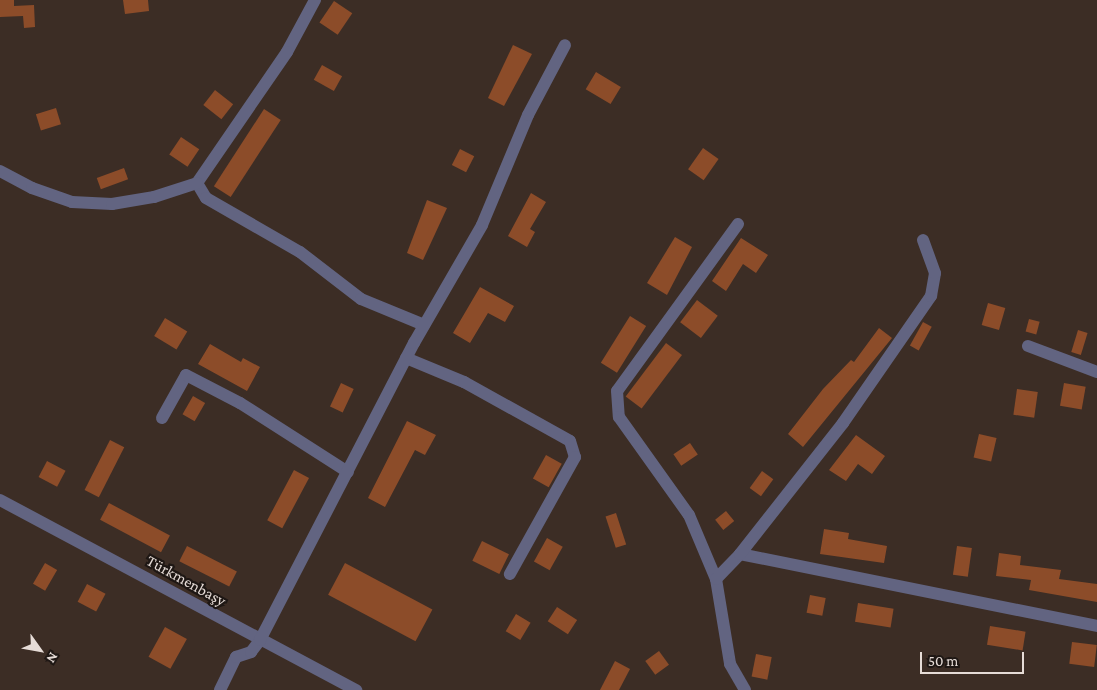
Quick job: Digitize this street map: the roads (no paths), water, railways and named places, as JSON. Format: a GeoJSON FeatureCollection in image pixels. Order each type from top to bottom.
{"type":"FeatureCollection","features":[{"type":"Feature","properties":{"kind":"street"},"geometry":{"type":"LineString","coordinates":[[0,171],[32,188],[72,202],[112,204],[154,196],[197,183],[286,52],[315,0]]}},
{"type":"Feature","properties":{"kind":"street"},"geometry":{"type":"LineString","coordinates":[[220,690],[236,657],[251,652],[260,640],[406,358],[482,225],[528,115],[565,45]]}},
{"type":"Feature","properties":{"kind":"street"},"geometry":{"type":"LineString","coordinates":[[197,183],[206,198],[300,252],[361,299],[424,325]]}},
{"type":"Feature","properties":{"kind":"street"},"geometry":{"type":"LineString","coordinates":[[738,224],[617,391],[619,417],[688,515],[716,579],[730,664],[745,690]]}},
{"type":"Feature","properties":{"kind":"street"},"geometry":{"type":"LineString","coordinates":[[716,579],[740,554],[843,423],[931,296],[935,272],[924,240]]}},
{"type":"Feature","properties":{"kind":"street"},"geometry":{"type":"LineString","coordinates":[[1028,346],[1097,372]]}},
{"type":"Feature","properties":{"kind":"street"},"geometry":{"type":"LineString","coordinates":[[406,358],[464,382],[570,441],[575,457],[510,574]]}},
{"type":"Feature","properties":{"kind":"street"},"geometry":{"type":"LineString","coordinates":[[162,418],[186,375],[240,403],[348,472]]}},
{"type":"Feature","properties":{"kind":"street","name":"Türkmenbaşy"},"geometry":{"type":"LineString","coordinates":[[0,500],[356,690]]}},
{"type":"Feature","properties":{"kind":"street"},"geometry":{"type":"LineString","coordinates":[[740,554],[1097,626]]}}]}
